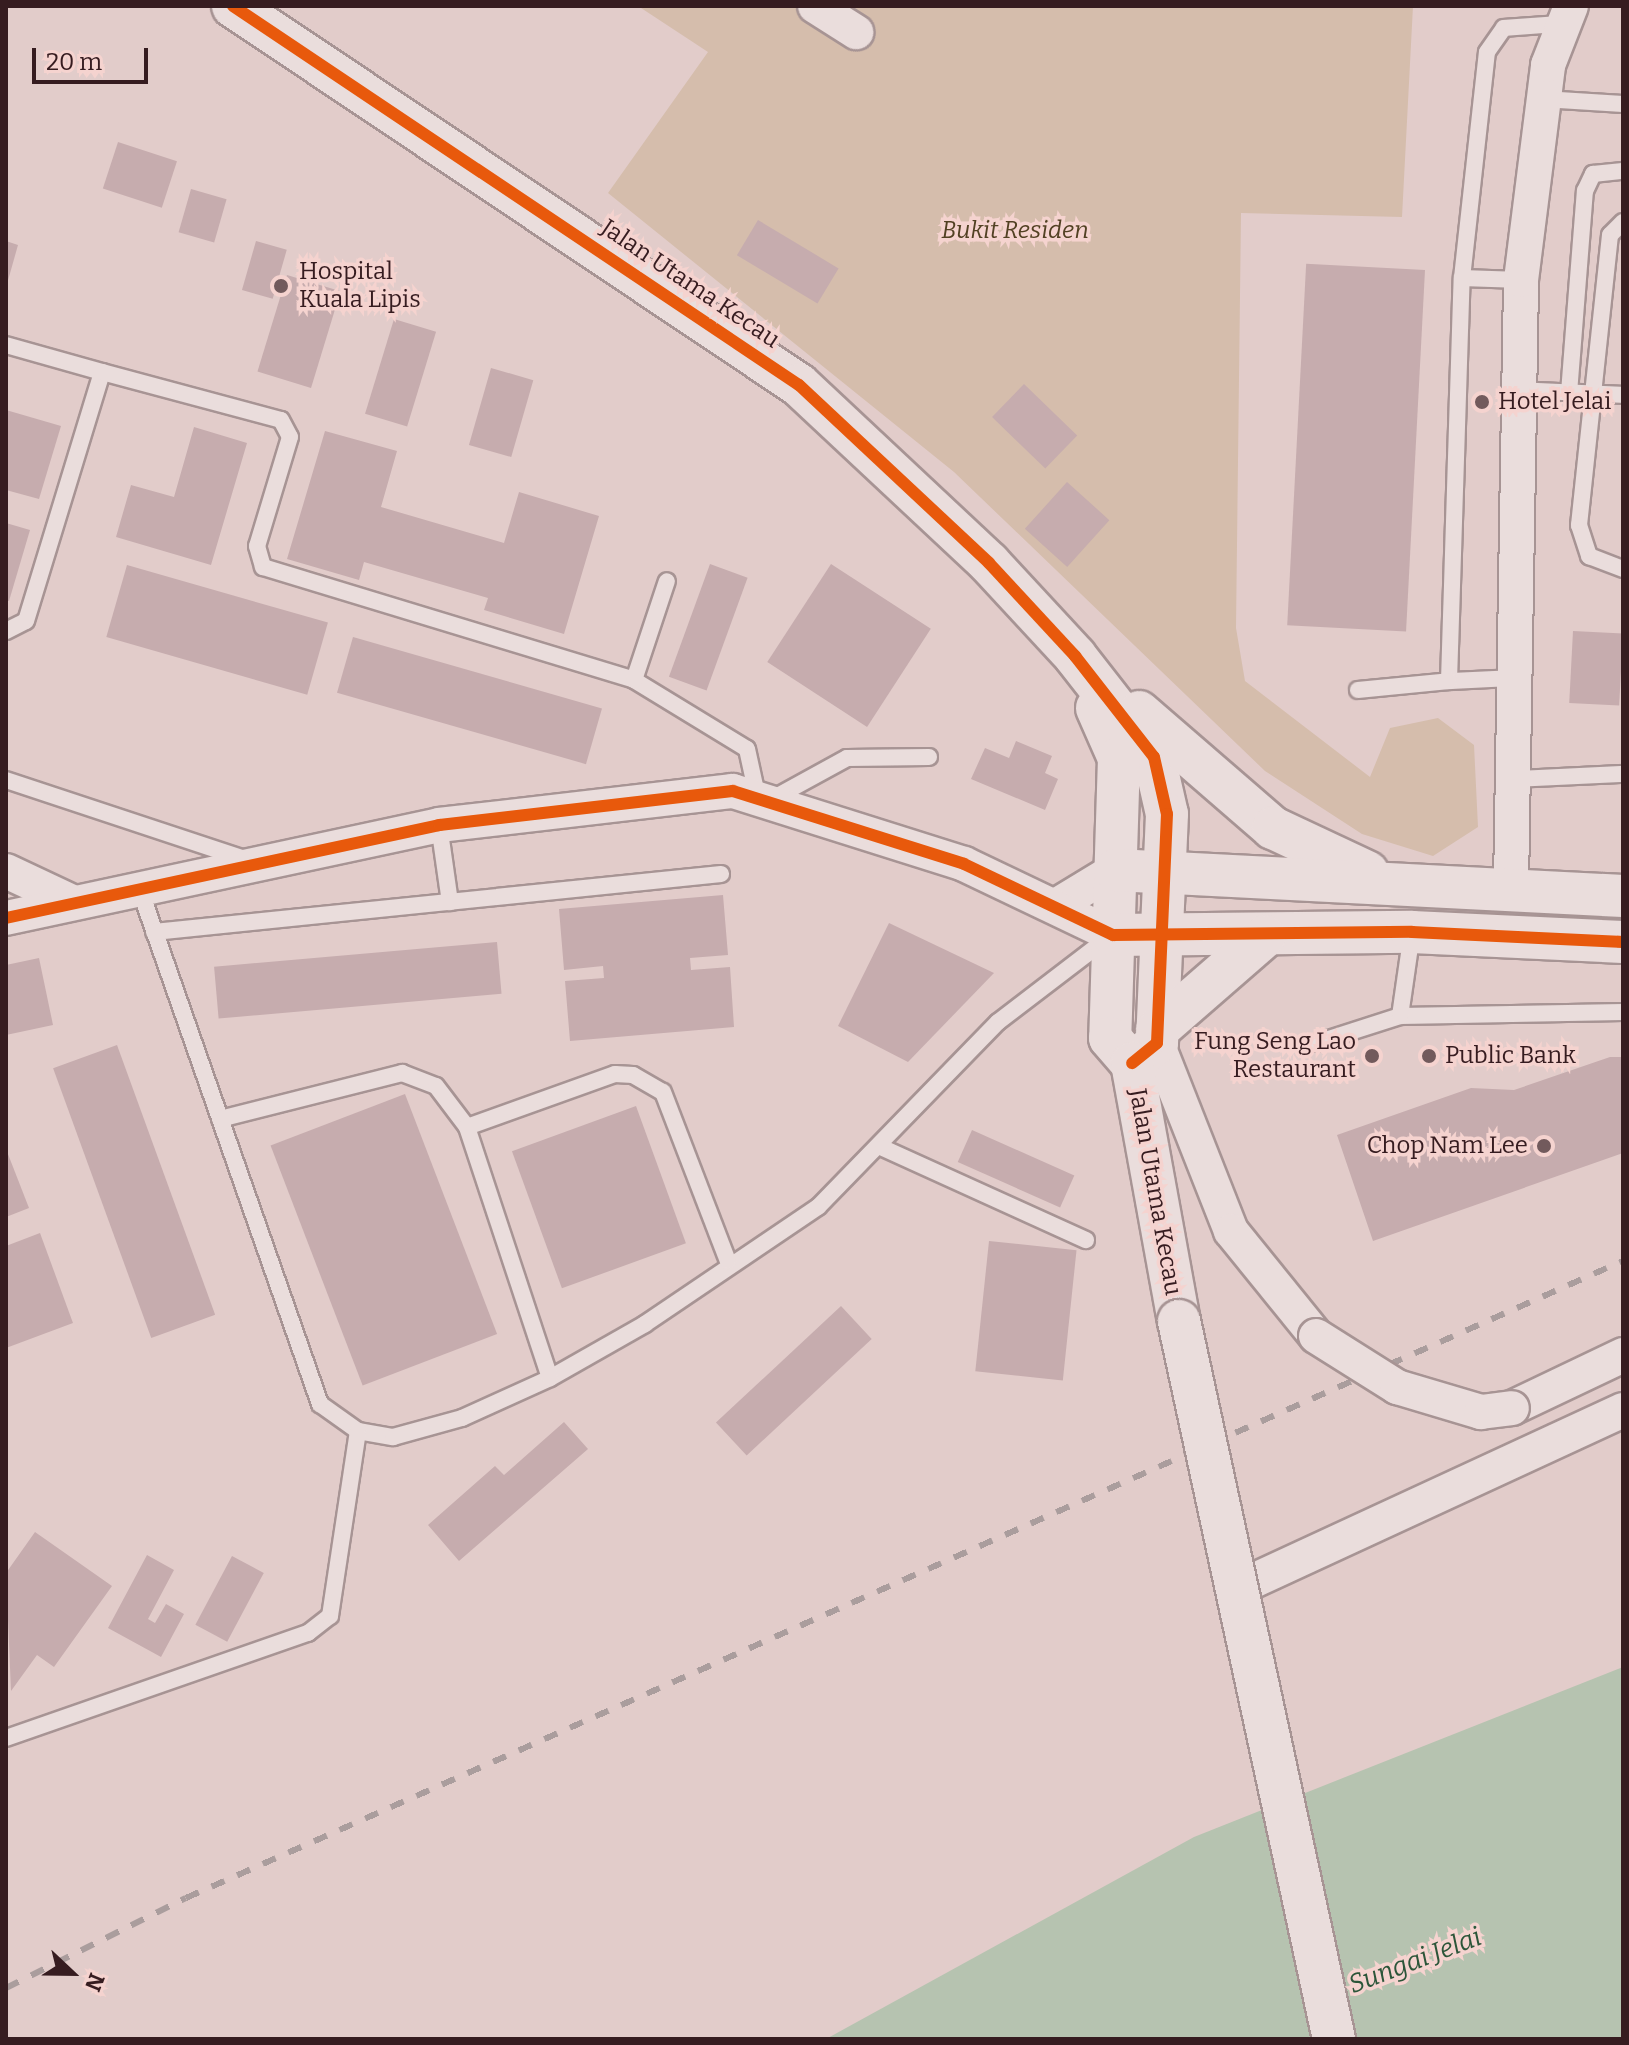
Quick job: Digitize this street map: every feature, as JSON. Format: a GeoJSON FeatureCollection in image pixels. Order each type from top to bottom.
{"type":"FeatureCollection","features":[{"type":"Feature","properties":{"kind":"street","name":"Jalan Utama Kecau"},"geometry":{"type":"LineString","coordinates":[[233,6],[799,385],[989,563],[1075,656]]}},
{"type":"Feature","properties":{"kind":"street"},"geometry":{"type":"LineString","coordinates":[[815,6],[856,32]]}},
{"type":"Feature","properties":{"kind":"street"},"geometry":{"type":"LineString","coordinates":[[1511,886],[1516,779],[1513,678],[1521,280],[1543,99],[1565,15]]}},
{"type":"Feature","properties":{"kind":"street"},"geometry":{"type":"LineString","coordinates":[[1075,656],[1119,758],[1110,1038],[1149,1045]]}},
{"type":"Feature","properties":{"kind":"street"},"geometry":{"type":"LineString","coordinates":[[1075,656],[1154,757],[1167,814],[1161,936],[1149,1045],[1231,1231],[1316,1336],[1397,1387],[1481,1412],[1512,1408],[1623,1355]]}},
{"type":"Feature","properties":{"kind":"street"},"geometry":{"type":"LineString","coordinates":[[1075,656],[1273,828],[1383,879]]}},
{"type":"Feature","properties":{"kind":"street"},"geometry":{"type":"LineString","coordinates":[[6,918],[70,901],[140,890],[253,862],[439,825],[688,792],[765,796],[1059,904],[1113,935],[1265,936],[1412,932],[1623,942]]}},
{"type":"Feature","properties":{"kind":"street"},"geometry":{"type":"LineString","coordinates":[[1059,904],[1115,870],[1383,879],[1623,896]]}},
{"type":"Feature","properties":{"kind":"street"},"geometry":{"type":"LineString","coordinates":[[6,871],[70,901]]}},
{"type":"Feature","properties":{"kind":"street"},"geometry":{"type":"LineString","coordinates":[[1149,1045],[1265,936]]}},
{"type":"Feature","properties":{"kind":"street","name":"Jalan Utama Kecau"},"geometry":{"type":"LineString","coordinates":[[1149,1045],[1179,1321],[1240,1587],[1334,2039]]}},
{"type":"Feature","properties":{"kind":"street"},"geometry":{"type":"LineString","coordinates":[[1240,1587],[1621,1411]]}},
{"type":"Feature","properties":{"kind":"lane"},"geometry":{"type":"LineString","coordinates":[[1449,681],[1462,278],[1487,52],[1504,28],[1565,15]]}},
{"type":"Feature","properties":{"kind":"lane"},"geometry":{"type":"LineString","coordinates":[[1543,99],[1623,104]]}},
{"type":"Feature","properties":{"kind":"lane"},"geometry":{"type":"LineString","coordinates":[[1569,393],[1585,191],[1593,174],[1623,171]]}},
{"type":"Feature","properties":{"kind":"lane"},"geometry":{"type":"LineString","coordinates":[[1623,222],[1610,235],[1581,545],[1623,569]]}},
{"type":"Feature","properties":{"kind":"lane"},"geometry":{"type":"LineString","coordinates":[[1462,278],[1521,280]]}},
{"type":"Feature","properties":{"kind":"lane"},"geometry":{"type":"LineString","coordinates":[[6,345],[281,420],[290,437],[257,546],[263,567],[634,680],[747,749],[765,796],[847,758],[929,757]]}},
{"type":"Feature","properties":{"kind":"lane"},"geometry":{"type":"LineString","coordinates":[[6,631],[26,621],[102,372]]}},
{"type":"Feature","properties":{"kind":"lane"},"geometry":{"type":"LineString","coordinates":[[1518,390],[1623,395]]}},
{"type":"Feature","properties":{"kind":"lane"},"geometry":{"type":"LineString","coordinates":[[634,680],[667,581]]}},
{"type":"Feature","properties":{"kind":"lane"},"geometry":{"type":"LineString","coordinates":[[1358,690],[1513,678]]}},
{"type":"Feature","properties":{"kind":"lane"},"geometry":{"type":"LineString","coordinates":[[1516,779],[1623,774]]}},
{"type":"Feature","properties":{"kind":"lane"},"geometry":{"type":"LineString","coordinates":[[6,780],[253,862]]}},
{"type":"Feature","properties":{"kind":"lane"},"geometry":{"type":"LineString","coordinates":[[439,825],[450,902]]}},
{"type":"Feature","properties":{"kind":"lane"},"geometry":{"type":"LineString","coordinates":[[154,932],[721,874]]}},
{"type":"Feature","properties":{"kind":"lane"},"geometry":{"type":"LineString","coordinates":[[140,890],[320,1404],[358,1431],[393,1437],[462,1418],[550,1378],[645,1324],[728,1261],[818,1207],[883,1148],[998,1022],[1113,935]]}},
{"type":"Feature","properties":{"kind":"lane"},"geometry":{"type":"LineString","coordinates":[[1400,1016],[1412,932]]}},
{"type":"Feature","properties":{"kind":"lane"},"geometry":{"type":"LineString","coordinates":[[1316,1043],[1400,1016],[1623,1012]]}},
{"type":"Feature","properties":{"kind":"lane"},"geometry":{"type":"LineString","coordinates":[[220,1119],[402,1073],[436,1086],[467,1127],[550,1378]]}},
{"type":"Feature","properties":{"kind":"lane"},"geometry":{"type":"LineString","coordinates":[[467,1127],[615,1074],[633,1075],[663,1092],[728,1261]]}},
{"type":"Feature","properties":{"kind":"lane"},"geometry":{"type":"LineString","coordinates":[[883,1148],[1086,1240]]}},
{"type":"Feature","properties":{"kind":"lane"},"geometry":{"type":"LineString","coordinates":[[6,1738],[308,1633],[330,1616],[358,1431]]}},
{"type":"Feature","properties":{"kind":"green space","name":"Bukit Residen"},"geometry":{"type":"Polygon","coordinates":[[[638,6],[1413,6],[1402,217],[1241,213],[1236,628],[1245,681],[1370,777],[1390,728],[1438,718],[1474,745],[1478,827],[1433,856],[1362,834],[1265,771],[954,472],[608,193],[708,52],[638,6]]]}},
{"type":"Feature","properties":{"kind":"water","name":"Sungai Jelai"},"geometry":{"type":"Polygon","coordinates":[[[1623,1667],[1623,2039],[826,2039],[1194,1837],[1623,1667]]]}},
{"type":"Feature","properties":{"kind":"building"},"geometry":{"type":"Polygon","coordinates":[[[118,142],[177,161],[162,208],[103,189],[118,142]]]}},
{"type":"Feature","properties":{"kind":"building"},"geometry":{"type":"Polygon","coordinates":[[[191,189],[227,199],[214,242],[179,232],[191,189]]]}},
{"type":"Feature","properties":{"kind":"building"},"geometry":{"type":"Polygon","coordinates":[[[758,220],[839,268],[817,304],[737,255],[758,220]]]}},
{"type":"Feature","properties":{"kind":"building"},"geometry":{"type":"Polygon","coordinates":[[[6,241],[18,245],[7,284],[6,283],[6,241]]]}},
{"type":"Feature","properties":{"kind":"building"},"geometry":{"type":"Polygon","coordinates":[[[256,241],[287,250],[273,299],[242,290],[256,241]]]}},
{"type":"Feature","properties":{"kind":"building"},"geometry":{"type":"Polygon","coordinates":[[[1306,264],[1425,270],[1406,632],[1287,625],[1306,264]]]}},
{"type":"Feature","properties":{"kind":"building"},"geometry":{"type":"Polygon","coordinates":[[[287,275],[341,291],[311,388],[257,372],[287,275]]]}},
{"type":"Feature","properties":{"kind":"building"},"geometry":{"type":"Polygon","coordinates":[[[394,319],[436,332],[407,427],[365,414],[394,319]]]}},
{"type":"Feature","properties":{"kind":"building"},"geometry":{"type":"Polygon","coordinates":[[[491,368],[533,380],[511,457],[469,445],[491,368]]]}},
{"type":"Feature","properties":{"kind":"building"},"geometry":{"type":"Polygon","coordinates":[[[1024,384],[1077,435],[1045,468],[992,417],[1024,384]]]}},
{"type":"Feature","properties":{"kind":"building"},"geometry":{"type":"Polygon","coordinates":[[[6,410],[61,426],[39,499],[6,490],[6,410]]]}},
{"type":"Feature","properties":{"kind":"building"},"geometry":{"type":"Polygon","coordinates":[[[194,427],[247,443],[211,565],[116,537],[131,485],[174,497],[194,427]]]}},
{"type":"Feature","properties":{"kind":"building"},"geometry":{"type":"Polygon","coordinates":[[[325,431],[397,451],[381,507],[504,543],[519,492],[599,516],[564,634],[484,610],[488,598],[364,562],[359,580],[287,559],[325,431]]]}},
{"type":"Feature","properties":{"kind":"building"},"geometry":{"type":"Polygon","coordinates":[[[1067,482],[1109,520],[1067,567],[1025,529],[1067,482]]]}},
{"type":"Feature","properties":{"kind":"building"},"geometry":{"type":"Polygon","coordinates":[[[6,523],[30,530],[9,601],[6,600],[6,523]]]}},
{"type":"Feature","properties":{"kind":"building"},"geometry":{"type":"Polygon","coordinates":[[[710,564],[748,578],[707,690],[669,677],[710,564]]]}},
{"type":"Feature","properties":{"kind":"building"},"geometry":{"type":"Polygon","coordinates":[[[831,564],[931,629],[867,727],[767,662],[831,564]]]}},
{"type":"Feature","properties":{"kind":"building"},"geometry":{"type":"Polygon","coordinates":[[[127,565],[328,623],[307,695],[106,637],[127,565]]]}},
{"type":"Feature","properties":{"kind":"building"},"geometry":{"type":"Polygon","coordinates":[[[1573,631],[1623,634],[1619,706],[1569,703],[1573,631]]]}},
{"type":"Feature","properties":{"kind":"building"},"geometry":{"type":"Polygon","coordinates":[[[353,637],[602,708],[586,764],[337,693],[353,637]]]}},
{"type":"Feature","properties":{"kind":"building"},"geometry":{"type":"Polygon","coordinates":[[[1016,741],[1052,756],[1045,773],[1058,779],[1045,810],[971,779],[985,748],[1009,758],[1016,741]]]}},
{"type":"Feature","properties":{"kind":"building"},"geometry":{"type":"Polygon","coordinates":[[[723,895],[728,955],[690,958],[691,970],[730,967],[734,1027],[570,1041],[565,981],[604,978],[603,966],[564,970],[559,909],[723,895]]]}},
{"type":"Feature","properties":{"kind":"building"},"geometry":{"type":"Polygon","coordinates":[[[889,923],[994,973],[908,1062],[838,1026],[889,923]]]}},
{"type":"Feature","properties":{"kind":"building"},"geometry":{"type":"Polygon","coordinates":[[[497,942],[502,994],[219,1019],[214,967],[497,942]]]}},
{"type":"Feature","properties":{"kind":"building"},"geometry":{"type":"Polygon","coordinates":[[[39,958],[53,1025],[6,1035],[6,965],[39,958]]]}},
{"type":"Feature","properties":{"kind":"building"},"geometry":{"type":"Polygon","coordinates":[[[117,1045],[215,1315],[151,1338],[53,1068],[117,1045]]]}},
{"type":"Feature","properties":{"kind":"building"},"geometry":{"type":"Polygon","coordinates":[[[1610,1057],[1623,1057],[1623,1153],[1373,1241],[1337,1135],[1471,1088],[1514,1090],[1610,1057]]]}},
{"type":"Feature","properties":{"kind":"building"},"geometry":{"type":"Polygon","coordinates":[[[405,1094],[497,1334],[363,1386],[271,1146],[405,1094]]]}},
{"type":"Feature","properties":{"kind":"building"},"geometry":{"type":"Polygon","coordinates":[[[636,1106],[686,1243],[562,1288],[512,1151],[636,1106]]]}},
{"type":"Feature","properties":{"kind":"building"},"geometry":{"type":"Polygon","coordinates":[[[972,1130],[1074,1176],[1060,1208],[958,1162],[972,1130]]]}},
{"type":"Feature","properties":{"kind":"building"},"geometry":{"type":"Polygon","coordinates":[[[6,1149],[29,1208],[6,1217],[6,1149]]]}},
{"type":"Feature","properties":{"kind":"building"},"geometry":{"type":"Polygon","coordinates":[[[40,1233],[73,1323],[6,1348],[6,1246],[40,1233]]]}},
{"type":"Feature","properties":{"kind":"building"},"geometry":{"type":"Polygon","coordinates":[[[989,1241],[1077,1250],[1063,1380],[975,1371],[989,1241]]]}},
{"type":"Feature","properties":{"kind":"building"},"geometry":{"type":"Polygon","coordinates":[[[841,1306],[872,1339],[747,1456],[716,1423],[841,1306]]]}},
{"type":"Feature","properties":{"kind":"building"},"geometry":{"type":"Polygon","coordinates":[[[564,1422],[588,1449],[459,1561],[428,1525],[495,1466],[504,1475],[564,1422]]]}},
{"type":"Feature","properties":{"kind":"building"},"geometry":{"type":"Polygon","coordinates":[[[35,1532],[112,1586],[54,1667],[37,1655],[11,1691],[6,1573],[35,1532]]]}},
{"type":"Feature","properties":{"kind":"building"},"geometry":{"type":"Polygon","coordinates":[[[147,1555],[174,1570],[148,1619],[155,1623],[166,1604],[184,1614],[161,1657],[108,1628],[147,1555]]]}},
{"type":"Feature","properties":{"kind":"building"},"geometry":{"type":"Polygon","coordinates":[[[232,1556],[264,1573],[227,1642],[195,1625],[232,1556]]]}},
{"type":"Feature","properties":{"kind":"railway"},"geometry":{"type":"LineString","coordinates":[[6,1988],[186,1898],[1623,1261]]}},
{"type":"Feature","properties":{"kind":"cycle path"},"geometry":{"type":"LineString","coordinates":[[233,6],[799,385],[989,563],[1075,656],[1154,757],[1167,814],[1157,1043],[1132,1063]]}},
{"type":"Feature","properties":{"kind":"cycle path"},"geometry":{"type":"LineString","coordinates":[[6,918],[439,825],[733,791],[964,864],[1113,935],[1412,932],[1623,942]]}},
{"type":"Feature","properties":{"kind":"place","name":"Hospital Kuala Lipis"},"geometry":{"type":"Point","coordinates":[281,286]}},
{"type":"Feature","properties":{"kind":"place","name":"Hotel Jelai"},"geometry":{"type":"Point","coordinates":[1482,402]}},
{"type":"Feature","properties":{"kind":"place","name":"Fung Seng Lao Restaurant"},"geometry":{"type":"Point","coordinates":[1372,1056]}},
{"type":"Feature","properties":{"kind":"place","name":"Public Bank"},"geometry":{"type":"Point","coordinates":[1429,1056]}},
{"type":"Feature","properties":{"kind":"place","name":"Chop Nam Lee"},"geometry":{"type":"Point","coordinates":[1544,1146]}}]}
